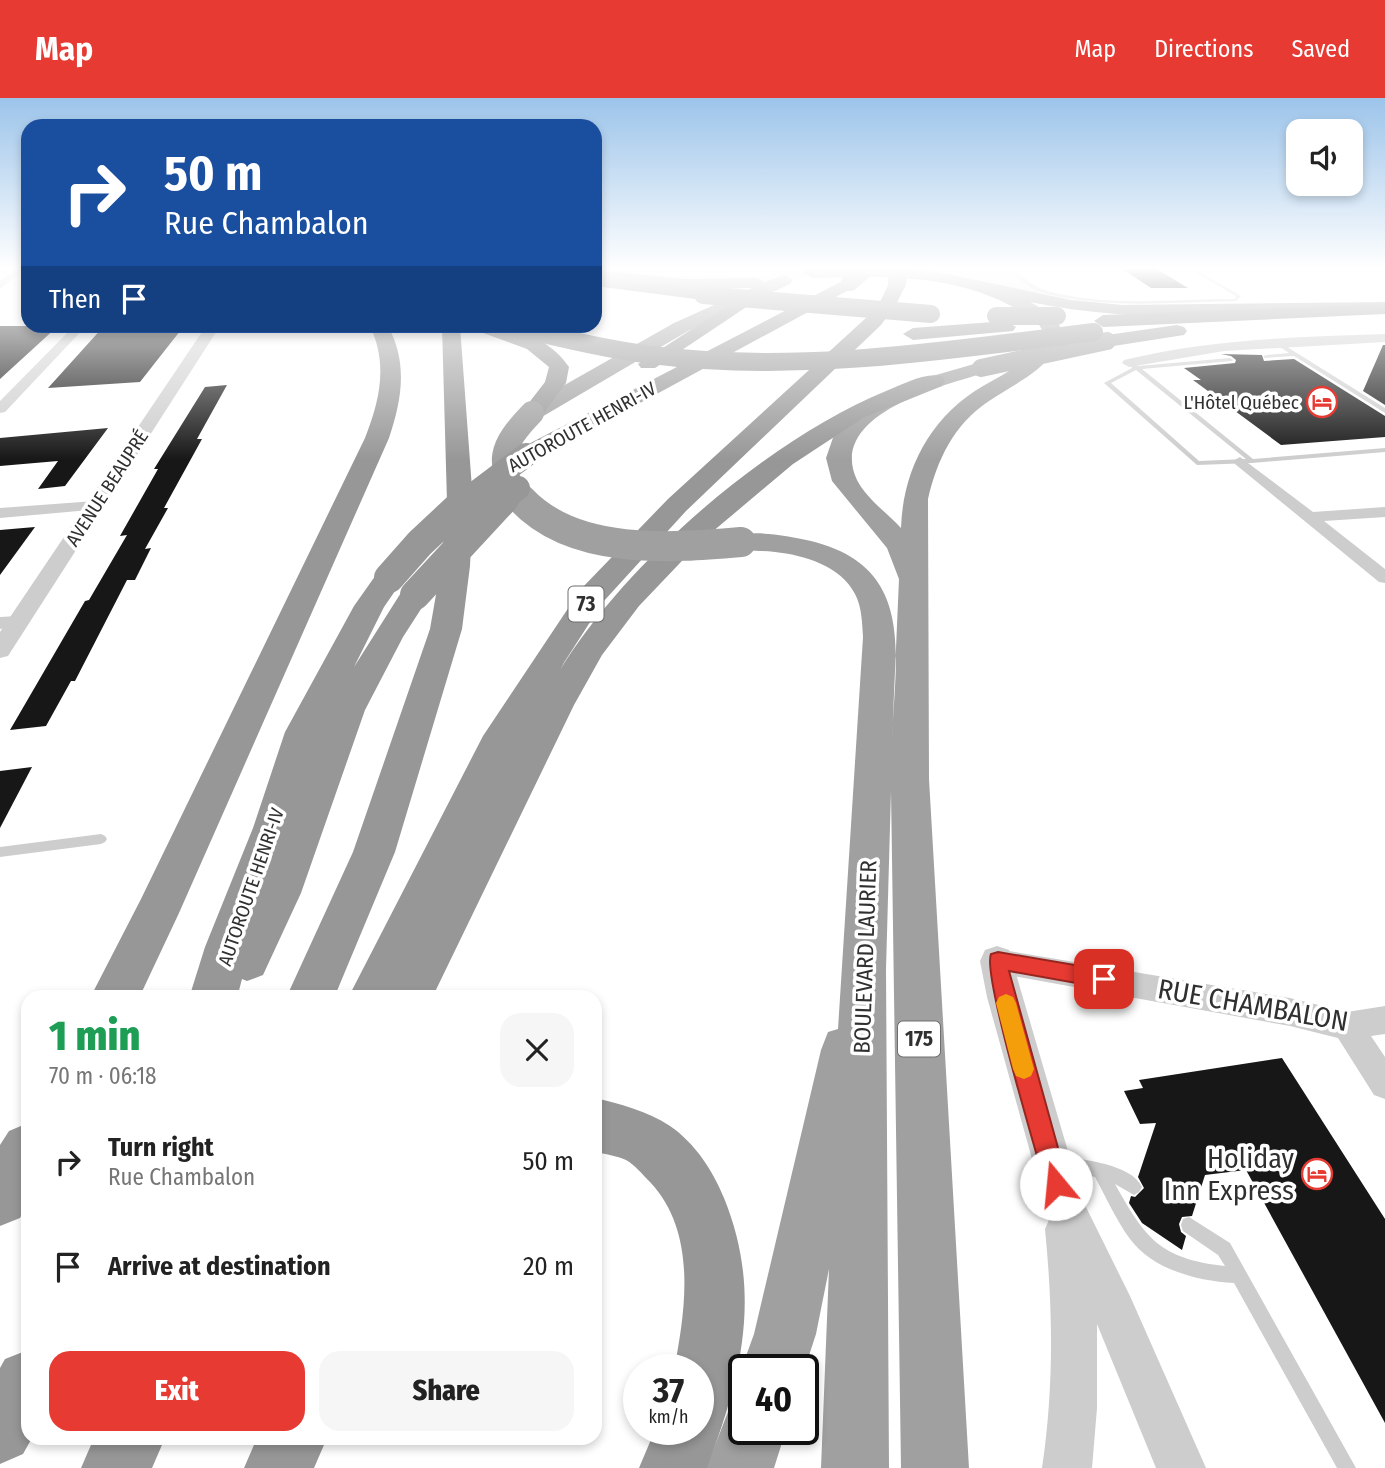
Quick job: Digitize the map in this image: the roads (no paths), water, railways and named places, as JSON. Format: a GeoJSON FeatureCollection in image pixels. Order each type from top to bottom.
{"type":"FeatureCollection","features":[{"type":"Feature","properties":{"kind":"highway","name":"BOULEVARD LAURIER"},"geometry":{"type":"LineString","coordinates":[[672,332],[532,413],[508,439],[501,456],[502,468],[523,503],[545,518],[578,532],[637,545],[661,547],[741,542],[790,545],[818,553],[857,575],[868,588],[875,603],[879,637],[863,969],[855,1468]]}},
{"type":"Feature","properties":{"kind":"highway"},"geometry":{"type":"LineString","coordinates":[[233,990],[279,893],[346,710],[387,637],[404,576],[497,505],[532,461],[704,332]]}},
{"type":"Feature","properties":{"kind":"highway","name":"AUTOROUTE HENRI-IV"},"geometry":{"type":"LineString","coordinates":[[215,990],[228,947],[273,828],[303,732],[369,606],[404,576],[451,512],[491,479],[532,461],[758,332]]}},
{"type":"Feature","properties":{"kind":"highway","name":"73"},"geometry":{"type":"LineString","coordinates":[[376,990],[496,746],[592,596],[677,505],[862,332]]}},
{"type":"Feature","properties":{"kind":"highway"},"geometry":{"type":"LineString","coordinates":[[532,461],[709,383],[795,356],[918,332]]}},
{"type":"Feature","properties":{"kind":"highway"},"geometry":{"type":"LineString","coordinates":[[914,609],[915,499],[920,474],[939,438],[968,406],[1032,365],[1050,347],[1053,332]]}},
{"type":"Feature","properties":{"kind":"highway"},"geometry":{"type":"LineString","coordinates":[[537,333],[655,354],[799,361],[897,356],[1072,332]]}},
{"type":"Feature","properties":{"kind":"highway"},"geometry":{"type":"LineString","coordinates":[[411,990],[570,678],[612,618],[645,580],[695,531],[807,440],[861,409],[898,392],[1089,332]]}},
{"type":"Feature","properties":{"kind":"highway"},"geometry":{"type":"LineString","coordinates":[[118,990],[157,913],[377,438],[389,407],[393,380],[391,356],[382,333]]}},
{"type":"Feature","properties":{"kind":"highway"},"geometry":{"type":"LineString","coordinates":[[314,990],[374,852],[447,625],[455,580],[460,481],[451,333]]}},
{"type":"Feature","properties":{"kind":"highway"},"geometry":{"type":"LineString","coordinates":[[505,333],[531,342],[550,355],[559,367],[555,383],[532,413]]}},
{"type":"Feature","properties":{"kind":"highway"},"geometry":{"type":"LineString","coordinates":[[914,609],[909,562],[899,544],[845,480],[838,464],[838,449],[844,435],[855,422],[873,410],[934,382]]}},
{"type":"Feature","properties":{"kind":"highway","name":"BOULEVARD LAURIER"},"geometry":{"type":"LineString","coordinates":[[914,609],[910,779],[935,1468]]}},
{"type":"Feature","properties":{"kind":"highway"},"geometry":{"type":"LineString","coordinates":[[778,1354],[785,1334],[863,969]]}},
{"type":"Feature","properties":{"kind":"highway"},"geometry":{"type":"LineString","coordinates":[[602,1127],[626,1132],[654,1147],[685,1179],[706,1224],[715,1264],[714,1319],[707,1354]]}},
{"type":"Feature","properties":{"kind":"highway"},"geometry":{"type":"LineString","coordinates":[[0,1198],[21,1162]]}},
{"type":"Feature","properties":{"kind":"highway"},"geometry":{"type":"LineString","coordinates":[[0,1431],[21,1394]]}},
{"type":"Feature","properties":{"kind":"highway"},"geometry":{"type":"LineString","coordinates":[[100,1468],[109,1445]]}},
{"type":"Feature","properties":{"kind":"highway"},"geometry":{"type":"LineString","coordinates":[[115,1468],[128,1445]]}},
{"type":"Feature","properties":{"kind":"highway"},"geometry":{"type":"LineString","coordinates":[[278,1468],[290,1445]]}},
{"type":"Feature","properties":{"kind":"highway"},"geometry":{"type":"LineString","coordinates":[[673,1468],[682,1445]]}},
{"type":"Feature","properties":{"kind":"highway"},"geometry":{"type":"LineString","coordinates":[[740,1468],[748,1445]]}},
{"type":"Feature","properties":{"kind":"street"},"geometry":{"type":"LineString","coordinates":[[0,409],[73,333]]}},
{"type":"Feature","properties":{"kind":"street","name":"AVENUE BEAUPRÉ"},"geometry":{"type":"LineString","coordinates":[[0,650],[9,623],[95,506],[208,333]]}},
{"type":"Feature","properties":{"kind":"street"},"geometry":{"type":"LineString","coordinates":[[1132,365],[1192,350],[1276,342],[1385,338]]}},
{"type":"Feature","properties":{"kind":"street"},"geometry":{"type":"LineString","coordinates":[[1246,461],[1385,578]]}},
{"type":"Feature","properties":{"kind":"street"},"geometry":{"type":"LineString","coordinates":[[0,513],[95,506]]}},
{"type":"Feature","properties":{"kind":"street"},"geometry":{"type":"LineString","coordinates":[[1310,517],[1385,512]]}},
{"type":"Feature","properties":{"kind":"street"},"geometry":{"type":"LineString","coordinates":[[998,961],[1004,997],[1063,1205],[1114,1312],[1181,1468]]}},
{"type":"Feature","properties":{"kind":"street","name":"RUE CHAMBALON"},"geometry":{"type":"LineString","coordinates":[[998,961],[1290,1012],[1347,1026],[1385,1020]]}},
{"type":"Feature","properties":{"kind":"street"},"geometry":{"type":"LineString","coordinates":[[1347,1026],[1385,1084]]}},
{"type":"Feature","properties":{"kind":"street"},"geometry":{"type":"LineString","coordinates":[[1063,1205],[1077,1354],[1076,1417],[1067,1468]]}},
{"type":"Feature","properties":{"kind":"lane"},"geometry":{"type":"LineString","coordinates":[[1276,342],[1385,411]]}},
{"type":"Feature","properties":{"kind":"lane"},"geometry":{"type":"LineString","coordinates":[[1266,357],[1295,354]]}},
{"type":"Feature","properties":{"kind":"lane"},"geometry":{"type":"LineString","coordinates":[[1230,360],[1132,365],[1107,383],[1198,464],[1385,450]]}},
{"type":"Feature","properties":{"kind":"lane"},"geometry":{"type":"LineString","coordinates":[[1132,365],[1246,461]]}},
{"type":"Feature","properties":{"kind":"lane"},"geometry":{"type":"LineString","coordinates":[[0,852],[101,839]]}},
{"type":"Feature","properties":{"kind":"lane"},"geometry":{"type":"LineString","coordinates":[[1049,1162],[1110,1172],[1134,1187]]}},
{"type":"Feature","properties":{"kind":"lane"},"geometry":{"type":"LineString","coordinates":[[1099,1170],[1141,1240],[1174,1262],[1207,1274],[1239,1275]]}},
{"type":"Feature","properties":{"kind":"lane"},"geometry":{"type":"LineString","coordinates":[[1189,1225],[1224,1249],[1347,1468]]}},
{"type":"Feature","properties":{"kind":"place","name":"L'Hôtel Québec"},"geometry":{"type":"Point","coordinates":[1322,402]}},
{"type":"Feature","properties":{"kind":"place","name":"Holiday Inn Express"},"geometry":{"type":"Point","coordinates":[1317,1174]}}]}
